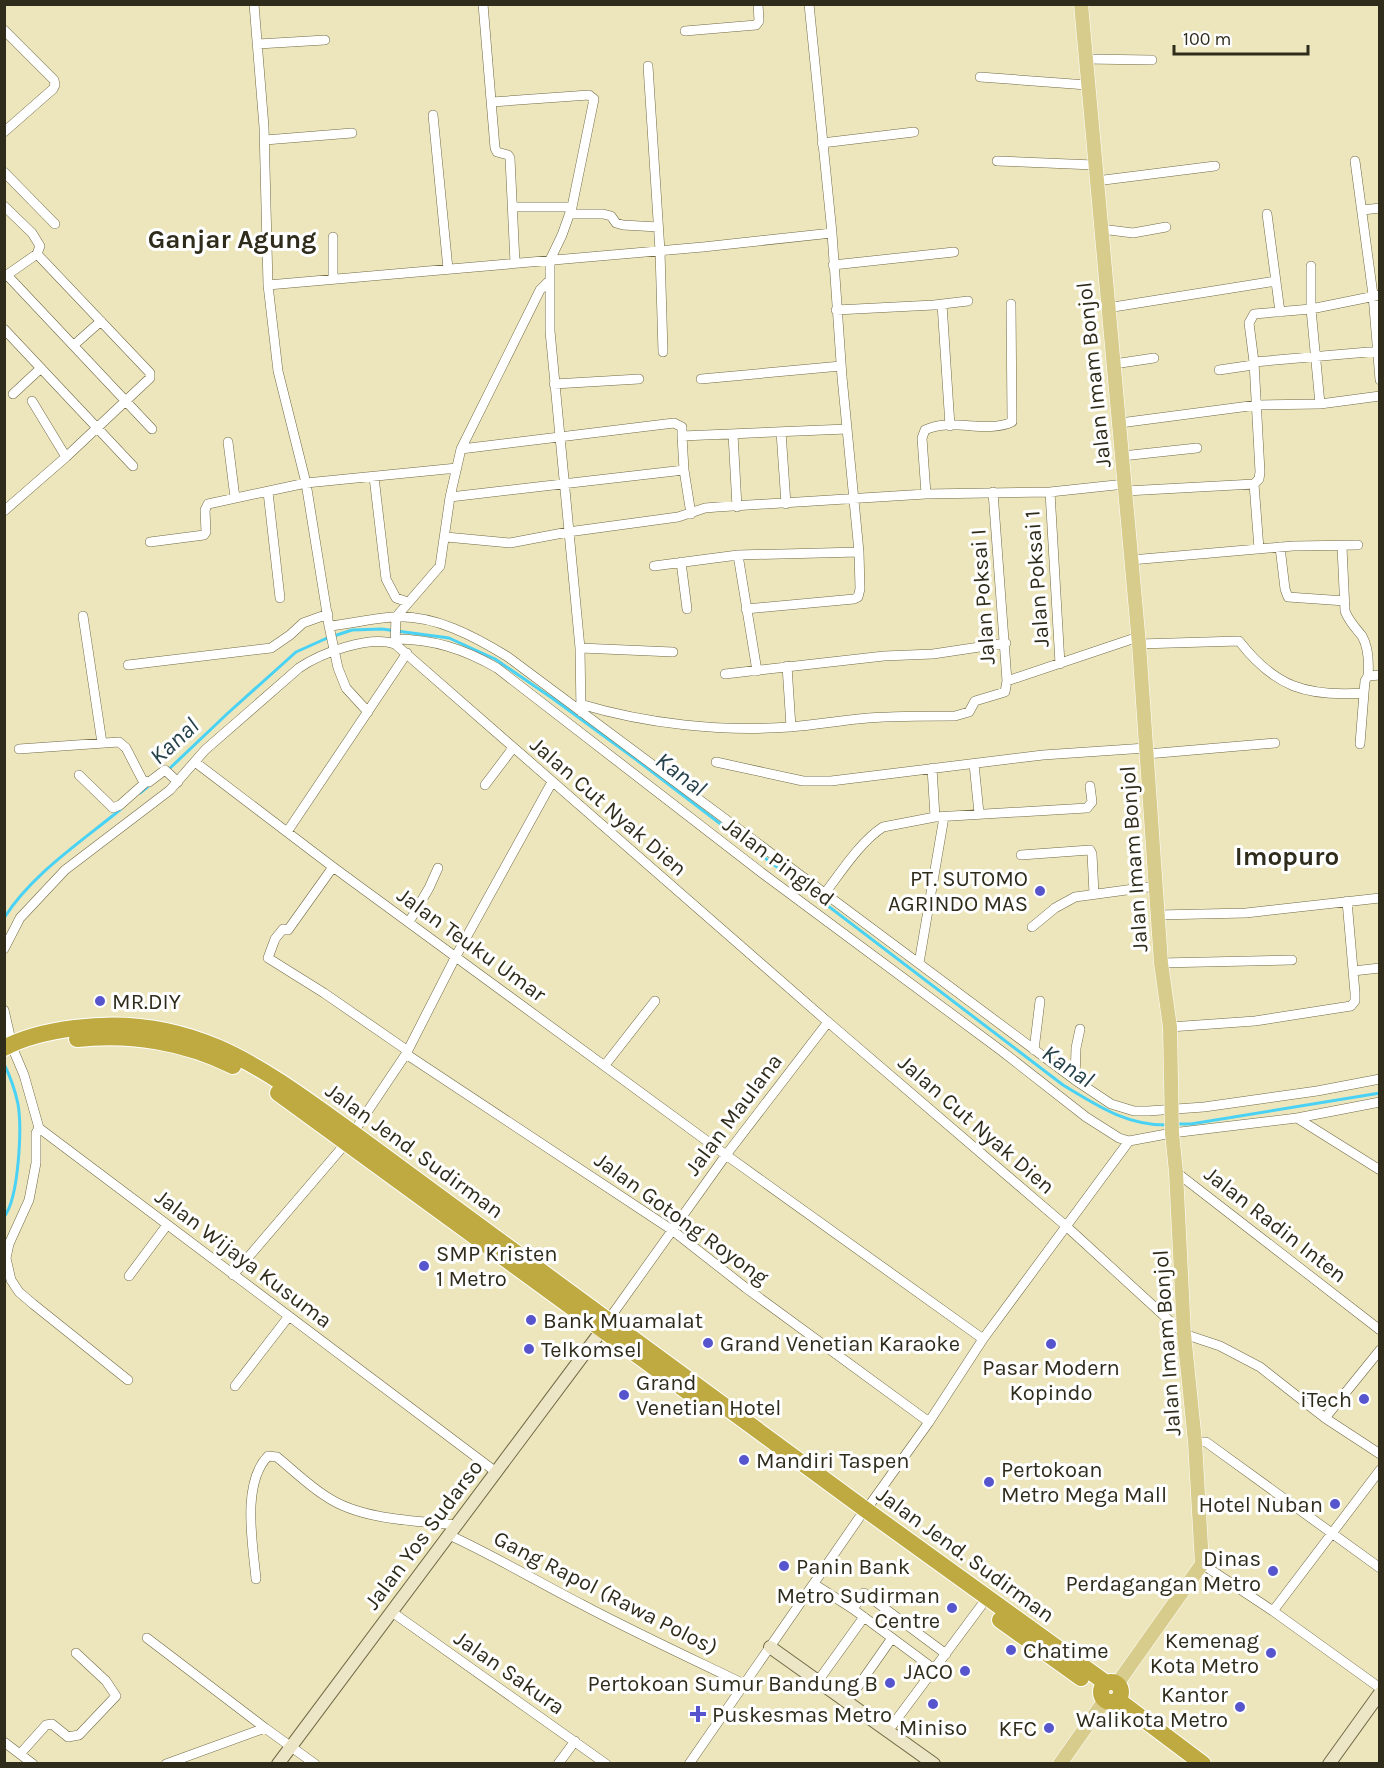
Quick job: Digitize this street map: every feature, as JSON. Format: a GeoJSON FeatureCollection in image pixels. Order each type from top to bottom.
{"type":"FeatureCollection","features":[{"type":"Feature","properties":{"kind":"highway","name":"Jalan Jend. Sudirman"},"geometry":{"type":"LineString","coordinates":[[9,1052],[92,1037],[155,1041],[177,1045],[227,1063],[261,1080],[349,1138],[417,1187],[1109,1692]]}},
{"type":"Feature","properties":{"kind":"highway","name":"Jalan Jend. Sudirman"},"geometry":{"type":"LineString","coordinates":[[863,1514],[1054,1660],[1109,1692]]}},
{"type":"Feature","properties":{"kind":"highway"},"geometry":{"type":"LineString","coordinates":[[1109,1692],[1203,1764]]}},
{"type":"Feature","properties":{"kind":"main road","name":"Jalan Imam Bonjol"},"geometry":{"type":"LineString","coordinates":[[1081,4],[1107,308],[1120,423],[1161,963],[1170,1027],[1172,1133],[1184,1334],[1195,1442],[1202,1564]]}},
{"type":"Feature","properties":{"kind":"main road"},"geometry":{"type":"LineString","coordinates":[[1060,1764],[1202,1564]]}},
{"type":"Feature","properties":{"kind":"street"},"geometry":{"type":"LineString","coordinates":[[254,4],[265,140],[268,285],[278,371],[306,483],[329,630],[342,680],[368,712]]}},
{"type":"Feature","properties":{"kind":"street"},"geometry":{"type":"LineString","coordinates":[[483,4],[496,150],[507,154],[510,158],[515,263]]}},
{"type":"Feature","properties":{"kind":"street"},"geometry":{"type":"LineString","coordinates":[[685,31],[756,25],[759,21],[758,4]]}},
{"type":"Feature","properties":{"kind":"street"},"geometry":{"type":"LineString","coordinates":[[746,609],[856,598],[860,589],[859,552],[841,366],[832,233],[809,4]]}},
{"type":"Feature","properties":{"kind":"street"},"geometry":{"type":"LineString","coordinates":[[4,30],[54,80],[56,85],[4,132]]}},
{"type":"Feature","properties":{"kind":"street"},"geometry":{"type":"LineString","coordinates":[[258,44],[325,40]]}},
{"type":"Feature","properties":{"kind":"street"},"geometry":{"type":"LineString","coordinates":[[1085,59],[1152,60]]}},
{"type":"Feature","properties":{"kind":"street"},"geometry":{"type":"LineString","coordinates":[[648,66],[660,251],[663,352]]}},
{"type":"Feature","properties":{"kind":"street"},"geometry":{"type":"LineString","coordinates":[[980,77],[1087,85]]}},
{"type":"Feature","properties":{"kind":"street"},"geometry":{"type":"LineString","coordinates":[[492,102],[590,95],[594,97],[571,211],[550,260],[549,281],[554,384],[580,648],[581,708]]}},
{"type":"Feature","properties":{"kind":"street"},"geometry":{"type":"LineString","coordinates":[[433,115],[448,269]]}},
{"type":"Feature","properties":{"kind":"street"},"geometry":{"type":"LineString","coordinates":[[822,142],[914,132]]}},
{"type":"Feature","properties":{"kind":"street"},"geometry":{"type":"LineString","coordinates":[[265,140],[352,133]]}},
{"type":"Feature","properties":{"kind":"street"},"geometry":{"type":"LineString","coordinates":[[997,161],[1094,165]]}},
{"type":"Feature","properties":{"kind":"street"},"geometry":{"type":"LineString","coordinates":[[1355,161],[1376,295],[1380,380]]}},
{"type":"Feature","properties":{"kind":"street"},"geometry":{"type":"LineString","coordinates":[[1096,181],[1215,166]]}},
{"type":"Feature","properties":{"kind":"street"},"geometry":{"type":"LineString","coordinates":[[4,172],[56,224]]}},
{"type":"Feature","properties":{"kind":"street"},"geometry":{"type":"LineString","coordinates":[[4,206],[37,239],[40,246],[37,254],[6,276],[152,429]]}},
{"type":"Feature","properties":{"kind":"street"},"geometry":{"type":"LineString","coordinates":[[513,207],[603,214],[611,216],[616,223],[623,225],[658,227]]}},
{"type":"Feature","properties":{"kind":"street"},"geometry":{"type":"LineString","coordinates":[[1363,210],[1380,208]]}},
{"type":"Feature","properties":{"kind":"street"},"geometry":{"type":"LineString","coordinates":[[1267,214],[1280,312]]}},
{"type":"Feature","properties":{"kind":"street"},"geometry":{"type":"LineString","coordinates":[[1101,229],[1133,233],[1166,227]]}},
{"type":"Feature","properties":{"kind":"street"},"geometry":{"type":"LineString","coordinates":[[268,285],[660,251],[832,233]]}},
{"type":"Feature","properties":{"kind":"street"},"geometry":{"type":"LineString","coordinates":[[333,237],[333,279]]}},
{"type":"Feature","properties":{"kind":"street"},"geometry":{"type":"LineString","coordinates":[[833,265],[954,252]]}},
{"type":"Feature","properties":{"kind":"street"},"geometry":{"type":"LineString","coordinates":[[4,511],[149,381],[151,375],[37,254]]}},
{"type":"Feature","properties":{"kind":"street"},"geometry":{"type":"LineString","coordinates":[[1311,266],[1311,309],[1320,404]]}},
{"type":"Feature","properties":{"kind":"street"},"geometry":{"type":"LineString","coordinates":[[4,949],[20,918],[65,870],[177,781],[205,750],[299,668],[334,649],[395,640],[396,618],[440,566],[450,497],[461,449],[540,290],[549,281]]}},
{"type":"Feature","properties":{"kind":"street"},"geometry":{"type":"LineString","coordinates":[[1107,308],[1276,281]]}},
{"type":"Feature","properties":{"kind":"street"},"geometry":{"type":"LineString","coordinates":[[446,537],[510,543],[568,532],[664,520],[691,514],[705,508],[853,498],[1254,484],[1259,479],[1260,471],[1250,317],[1254,314],[1311,309],[1376,295]]}},
{"type":"Feature","properties":{"kind":"street"},"geometry":{"type":"LineString","coordinates":[[837,310],[968,301]]}},
{"type":"Feature","properties":{"kind":"street"},"geometry":{"type":"LineString","coordinates":[[942,304],[950,426]]}},
{"type":"Feature","properties":{"kind":"street"},"geometry":{"type":"LineString","coordinates":[[926,494],[923,433],[929,428],[938,426],[982,426],[1012,422],[1011,304]]}},
{"type":"Feature","properties":{"kind":"street"},"geometry":{"type":"LineString","coordinates":[[74,345],[100,321]]}},
{"type":"Feature","properties":{"kind":"street"},"geometry":{"type":"LineString","coordinates":[[4,329],[133,466]]}},
{"type":"Feature","properties":{"kind":"street"},"geometry":{"type":"LineString","coordinates":[[1219,370],[1316,356],[1379,351]]}},
{"type":"Feature","properties":{"kind":"street"},"geometry":{"type":"LineString","coordinates":[[1114,364],[1154,358]]}},
{"type":"Feature","properties":{"kind":"street"},"geometry":{"type":"LineString","coordinates":[[701,379],[841,366]]}},
{"type":"Feature","properties":{"kind":"street"},"geometry":{"type":"LineString","coordinates":[[13,394],[41,368]]}},
{"type":"Feature","properties":{"kind":"street"},"geometry":{"type":"LineString","coordinates":[[554,384],[639,379]]}},
{"type":"Feature","properties":{"kind":"street"},"geometry":{"type":"LineString","coordinates":[[1120,423],[1257,405],[1320,404],[1380,396]]}},
{"type":"Feature","properties":{"kind":"street"},"geometry":{"type":"LineString","coordinates":[[32,401],[66,457]]}},
{"type":"Feature","properties":{"kind":"street"},"geometry":{"type":"LineString","coordinates":[[461,449],[674,423],[682,427],[684,470],[691,514]]}},
{"type":"Feature","properties":{"kind":"street"},"geometry":{"type":"LineString","coordinates":[[682,436],[848,429]]}},
{"type":"Feature","properties":{"kind":"street"},"geometry":{"type":"LineString","coordinates":[[781,432],[786,504]]}},
{"type":"Feature","properties":{"kind":"street"},"geometry":{"type":"LineString","coordinates":[[733,434],[736,507]]}},
{"type":"Feature","properties":{"kind":"street"},"geometry":{"type":"LineString","coordinates":[[228,442],[235,498]]}},
{"type":"Feature","properties":{"kind":"street"},"geometry":{"type":"LineString","coordinates":[[1122,456],[1197,448]]}},
{"type":"Feature","properties":{"kind":"street"},"geometry":{"type":"LineString","coordinates":[[150,542],[204,535],[207,505],[235,498],[306,483],[457,468]]}},
{"type":"Feature","properties":{"kind":"street"},"geometry":{"type":"LineString","coordinates":[[450,497],[684,470]]}},
{"type":"Feature","properties":{"kind":"street"},"geometry":{"type":"LineString","coordinates":[[374,477],[386,579],[396,598],[408,602]]}},
{"type":"Feature","properties":{"kind":"street"},"geometry":{"type":"LineString","coordinates":[[1254,484],[1259,549]]}},
{"type":"Feature","properties":{"kind":"street"},"geometry":{"type":"LineString","coordinates":[[268,492],[280,598]]}},
{"type":"Feature","properties":{"kind":"street","name":"Jalan Poksai I"},"geometry":{"type":"LineString","coordinates":[[993,492],[1006,643],[1007,681],[1138,641],[1239,641],[1263,668],[1292,687],[1333,693],[1364,693]]}},
{"type":"Feature","properties":{"kind":"street","name":"Jalan Poksai 1"},"geometry":{"type":"LineString","coordinates":[[1050,492],[1060,664]]}},
{"type":"Feature","properties":{"kind":"street"},"geometry":{"type":"LineString","coordinates":[[1131,560],[1280,547],[1358,545]]}},
{"type":"Feature","properties":{"kind":"street"},"geometry":{"type":"LineString","coordinates":[[1280,547],[1284,589],[1288,597],[1345,601]]}},
{"type":"Feature","properties":{"kind":"street"},"geometry":{"type":"LineString","coordinates":[[1342,547],[1348,618],[1364,639],[1368,650],[1368,676],[1365,681],[1360,744]]}},
{"type":"Feature","properties":{"kind":"street"},"geometry":{"type":"LineString","coordinates":[[654,566],[738,555],[859,552]]}},
{"type":"Feature","properties":{"kind":"street"},"geometry":{"type":"LineString","coordinates":[[738,555],[757,671]]}},
{"type":"Feature","properties":{"kind":"street"},"geometry":{"type":"LineString","coordinates":[[681,562],[687,609]]}},
{"type":"Feature","properties":{"kind":"street"},"geometry":{"type":"LineString","coordinates":[[128,665],[271,648],[303,623],[328,614]]}},
{"type":"Feature","properties":{"kind":"street"},"geometry":{"type":"LineString","coordinates":[[83,615],[102,743]]}},
{"type":"Feature","properties":{"kind":"street"},"geometry":{"type":"LineString","coordinates":[[329,630],[396,618],[439,623],[485,643],[581,708],[1034,1050],[1111,1104],[1134,1111],[1172,1111],[1317,1091],[1380,1079]]}},
{"type":"Feature","properties":{"kind":"street","name":"Jalan Pingled"},"geometry":{"type":"LineString","coordinates":[[395,640],[414,639],[448,645],[497,668],[762,873],[1003,1052],[1086,1117],[1129,1141]]}},
{"type":"Feature","properties":{"kind":"street","name":"Jalan Cut Nyak Dien"},"geometry":{"type":"LineString","coordinates":[[395,640],[513,748],[1066,1226],[1184,1334]]}},
{"type":"Feature","properties":{"kind":"street"},"geometry":{"type":"LineString","coordinates":[[725,674],[884,656],[933,654],[1006,643]]}},
{"type":"Feature","properties":{"kind":"street"},"geometry":{"type":"LineString","coordinates":[[580,648],[673,652]]}},
{"type":"Feature","properties":{"kind":"street"},"geometry":{"type":"LineString","coordinates":[[287,832],[407,653]]}},
{"type":"Feature","properties":{"kind":"street"},"geometry":{"type":"LineString","coordinates":[[787,666],[791,727]]}},
{"type":"Feature","properties":{"kind":"street"},"geometry":{"type":"LineString","coordinates":[[1368,676],[1380,675]]}},
{"type":"Feature","properties":{"kind":"street"},"geometry":{"type":"LineString","coordinates":[[581,708],[716,728],[791,727],[867,718],[963,714],[969,712],[975,702],[1005,692],[1007,681]]}},
{"type":"Feature","properties":{"kind":"street"},"geometry":{"type":"LineString","coordinates":[[19,749],[119,742],[124,745],[141,778],[146,782]]}},
{"type":"Feature","properties":{"kind":"street"},"geometry":{"type":"LineString","coordinates":[[716,762],[813,782],[864,778],[1043,755],[1275,743]]}},
{"type":"Feature","properties":{"kind":"street"},"geometry":{"type":"LineString","coordinates":[[485,784],[513,748]]}},
{"type":"Feature","properties":{"kind":"street","name":"Jalan Teuku Umar"},"geometry":{"type":"LineString","coordinates":[[195,762],[333,867],[726,1155],[983,1339]]}},
{"type":"Feature","properties":{"kind":"street"},"geometry":{"type":"LineString","coordinates":[[974,764],[979,813]]}},
{"type":"Feature","properties":{"kind":"street"},"geometry":{"type":"LineString","coordinates":[[919,963],[940,817],[932,768]]}},
{"type":"Feature","properties":{"kind":"street"},"geometry":{"type":"LineString","coordinates":[[79,775],[113,808],[120,805],[146,782],[166,771],[177,781]]}},
{"type":"Feature","properties":{"kind":"street"},"geometry":{"type":"LineString","coordinates":[[232,1275],[349,1138],[407,1053],[456,956],[552,782]]}},
{"type":"Feature","properties":{"kind":"street"},"geometry":{"type":"LineString","coordinates":[[825,893],[876,831],[883,827],[979,813],[1087,808],[1092,804],[1090,786]]}},
{"type":"Feature","properties":{"kind":"street"},"geometry":{"type":"LineString","coordinates":[[1021,855],[1090,850],[1094,894]]}},
{"type":"Feature","properties":{"kind":"street","name":"Jalan Gotong Royong"},"geometry":{"type":"LineString","coordinates":[[333,867],[288,930],[283,929],[275,939],[268,958],[324,993],[407,1053],[672,1230],[746,1288],[928,1422]]}},
{"type":"Feature","properties":{"kind":"street"},"geometry":{"type":"LineString","coordinates":[[409,922],[438,868]]}},
{"type":"Feature","properties":{"kind":"street"},"geometry":{"type":"LineString","coordinates":[[1032,927],[1075,897],[1156,886]]}},
{"type":"Feature","properties":{"kind":"street"},"geometry":{"type":"LineString","coordinates":[[1158,915],[1246,913],[1380,898]]}},
{"type":"Feature","properties":{"kind":"street"},"geometry":{"type":"LineString","coordinates":[[1170,1027],[1255,1022],[1348,1007],[1355,998],[1347,901]]}},
{"type":"Feature","properties":{"kind":"street"},"geometry":{"type":"LineString","coordinates":[[1161,963],[1292,960]]}},
{"type":"Feature","properties":{"kind":"street"},"geometry":{"type":"LineString","coordinates":[[1353,971],[1380,968]]}},
{"type":"Feature","properties":{"kind":"street"},"geometry":{"type":"LineString","coordinates":[[605,1065],[655,1001]]}},
{"type":"Feature","properties":{"kind":"street"},"geometry":{"type":"LineString","coordinates":[[1034,1050],[1040,1001]]}},
{"type":"Feature","properties":{"kind":"street"},"geometry":{"type":"LineString","coordinates":[[4,1010],[9,1052],[24,1076],[39,1128],[36,1133],[37,1156],[28,1200],[7,1247],[6,1258],[10,1280],[19,1292],[128,1380]]}},
{"type":"Feature","properties":{"kind":"street","name":"Jalan Maulana"},"geometry":{"type":"LineString","coordinates":[[605,1324],[726,1155],[828,1022]]}},
{"type":"Feature","properties":{"kind":"street"},"geometry":{"type":"LineString","coordinates":[[1075,1080],[1076,1048],[1080,1029]]}},
{"type":"Feature","properties":{"kind":"street"},"geometry":{"type":"LineString","coordinates":[[689,1764],[928,1422],[983,1339],[1129,1141],[1172,1133],[1297,1118],[1380,1102]]}},
{"type":"Feature","properties":{"kind":"street"},"geometry":{"type":"LineString","coordinates":[[1297,1118],[1380,1170]]}},
{"type":"Feature","properties":{"kind":"street","name":"Jalan Wijaya Kusuma"},"geometry":{"type":"LineString","coordinates":[[39,1128],[496,1472]]}},
{"type":"Feature","properties":{"kind":"street","name":"Jalan Radin Inten"},"geometry":{"type":"LineString","coordinates":[[1176,1172],[1380,1330]]}},
{"type":"Feature","properties":{"kind":"street"},"geometry":{"type":"LineString","coordinates":[[129,1276],[167,1225]]}},
{"type":"Feature","properties":{"kind":"street"},"geometry":{"type":"LineString","coordinates":[[236,1386],[289,1316]]}},
{"type":"Feature","properties":{"kind":"street","name":"Jalan Yos Sudarso"},"geometry":{"type":"LineString","coordinates":[[278,1764],[605,1324]]}},
{"type":"Feature","properties":{"kind":"street"},"geometry":{"type":"LineString","coordinates":[[1184,1334],[1220,1346],[1260,1367],[1325,1418],[1380,1454]]}},
{"type":"Feature","properties":{"kind":"street"},"geometry":{"type":"LineString","coordinates":[[1325,1418],[1380,1350]]}},
{"type":"Feature","properties":{"kind":"street"},"geometry":{"type":"LineString","coordinates":[[1195,1442],[1206,1442],[1380,1568]]}},
{"type":"Feature","properties":{"kind":"street","name":"Gang Rapol (Rawa Polos)"},"geometry":{"type":"LineString","coordinates":[[256,1579],[251,1508],[256,1479],[265,1459],[272,1455],[328,1498],[371,1514],[453,1530],[485,1551],[643,1636],[744,1684]]}},
{"type":"Feature","properties":{"kind":"street"},"geometry":{"type":"LineString","coordinates":[[1273,1611],[1380,1470]]}},
{"type":"Feature","properties":{"kind":"street"},"geometry":{"type":"LineString","coordinates":[[1202,1564],[1273,1611],[1380,1688]]}},
{"type":"Feature","properties":{"kind":"street"},"geometry":{"type":"LineString","coordinates":[[814,1584],[853,1609],[934,1669]]}},
{"type":"Feature","properties":{"kind":"street"},"geometry":{"type":"LineString","coordinates":[[853,1609],[864,1593],[946,1654]]}},
{"type":"Feature","properties":{"kind":"street"},"geometry":{"type":"LineString","coordinates":[[888,1731],[981,1606]]}},
{"type":"Feature","properties":{"kind":"street","name":"Jalan Sakura"},"geometry":{"type":"LineString","coordinates":[[392,1612],[606,1764]]}},
{"type":"Feature","properties":{"kind":"street"},"geometry":{"type":"LineString","coordinates":[[818,1681],[864,1617]]}},
{"type":"Feature","properties":{"kind":"street"},"geometry":{"type":"LineString","coordinates":[[147,1638],[315,1764]]}},
{"type":"Feature","properties":{"kind":"street"},"geometry":{"type":"LineString","coordinates":[[847,1702],[892,1638]]}},
{"type":"Feature","properties":{"kind":"street"},"geometry":{"type":"LineString","coordinates":[[770,1647],[934,1764]]}},
{"type":"Feature","properties":{"kind":"street"},"geometry":{"type":"LineString","coordinates":[[20,1754],[46,1725],[52,1724],[68,1737],[79,1735],[116,1696],[106,1681],[76,1653]]}},
{"type":"Feature","properties":{"kind":"street"},"geometry":{"type":"LineString","coordinates":[[1329,1764],[1380,1693]]}},
{"type":"Feature","properties":{"kind":"street"},"geometry":{"type":"LineString","coordinates":[[166,1764],[265,1728]]}},
{"type":"Feature","properties":{"kind":"street"},"geometry":{"type":"LineString","coordinates":[[558,1764],[575,1741]]}},
{"type":"Feature","properties":{"kind":"street"},"geometry":{"type":"LineString","coordinates":[[4,1742],[33,1764]]}},
{"type":"Feature","properties":{"kind":"waterway","name":"Kanal"},"geometry":{"type":"LineString","coordinates":[[168,770],[296,652],[352,630],[382,629],[449,638],[495,659],[552,698],[1063,1085],[1101,1107],[1126,1118],[1169,1125]]}},
{"type":"Feature","properties":{"kind":"waterway","name":"Kanal"},"geometry":{"type":"LineString","coordinates":[[140,793],[151,784]]}},
{"type":"Feature","properties":{"kind":"waterway","name":"Kanal"},"geometry":{"type":"LineString","coordinates":[[4,918],[43,872],[121,809]]}},
{"type":"Feature","properties":{"kind":"waterway","name":"Kanal"},"geometry":{"type":"LineString","coordinates":[[4,1064],[17,1099],[20,1129],[16,1179],[9,1208],[4,1217]]}},
{"type":"Feature","properties":{"kind":"waterway","name":"Kanal"},"geometry":{"type":"LineString","coordinates":[[1176,1124],[1191,1124],[1380,1093]]}},
{"type":"Feature","properties":{"kind":"place","name":"PT. SUTOMO AGRINDO MAS"},"geometry":{"type":"Point","coordinates":[1040,891]}},
{"type":"Feature","properties":{"kind":"place","name":"MR.DIY"},"geometry":{"type":"Point","coordinates":[100,1001]}},
{"type":"Feature","properties":{"kind":"place","name":"SMP Kristen 1 Metro"},"geometry":{"type":"Point","coordinates":[424,1266]}},
{"type":"Feature","properties":{"kind":"place","name":"Bank Muamalat"},"geometry":{"type":"Point","coordinates":[531,1320]}},
{"type":"Feature","properties":{"kind":"place","name":"Grand Venetian Karaoke"},"geometry":{"type":"Point","coordinates":[708,1343]}},
{"type":"Feature","properties":{"kind":"place","name":"Pasar Modern Kopindo"},"geometry":{"type":"Point","coordinates":[1051,1344]}},
{"type":"Feature","properties":{"kind":"place","name":"Telkomsel"},"geometry":{"type":"Point","coordinates":[529,1349]}},
{"type":"Feature","properties":{"kind":"place","name":"Grand Venetian Hotel"},"geometry":{"type":"Point","coordinates":[624,1395]}},
{"type":"Feature","properties":{"kind":"place","name":"iTech"},"geometry":{"type":"Point","coordinates":[1364,1399]}},
{"type":"Feature","properties":{"kind":"place","name":"Mandiri Taspen"},"geometry":{"type":"Point","coordinates":[744,1460]}},
{"type":"Feature","properties":{"kind":"place","name":"Pertokoan Metro Mega Mall"},"geometry":{"type":"Point","coordinates":[989,1482]}},
{"type":"Feature","properties":{"kind":"place","name":"Hotel Nuban"},"geometry":{"type":"Point","coordinates":[1335,1504]}},
{"type":"Feature","properties":{"kind":"place","name":"Panin Bank"},"geometry":{"type":"Point","coordinates":[784,1566]}},
{"type":"Feature","properties":{"kind":"place","name":"Dinas Perdagangan Metro"},"geometry":{"type":"Point","coordinates":[1273,1571]}},
{"type":"Feature","properties":{"kind":"place","name":"Metro Sudirman Centre"},"geometry":{"type":"Point","coordinates":[952,1608]}},
{"type":"Feature","properties":{"kind":"place","name":"Chatime"},"geometry":{"type":"Point","coordinates":[1011,1650]}},
{"type":"Feature","properties":{"kind":"place","name":"Kemenag Kota Metro"},"geometry":{"type":"Point","coordinates":[1271,1653]}},
{"type":"Feature","properties":{"kind":"place","name":"JACO"},"geometry":{"type":"Point","coordinates":[965,1671]}},
{"type":"Feature","properties":{"kind":"place","name":"Pertokoan Sumur Bandung B"},"geometry":{"type":"Point","coordinates":[890,1683]}},
{"type":"Feature","properties":{"kind":"place","name":"Miniso"},"geometry":{"type":"Point","coordinates":[933,1704]}},
{"type":"Feature","properties":{"kind":"place","name":"Kantor Walikota Metro"},"geometry":{"type":"Point","coordinates":[1240,1707]}},
{"type":"Feature","properties":{"kind":"place","name":"Puskesmas Metro"},"geometry":{"type":"Point","coordinates":[698,1714]}},
{"type":"Feature","properties":{"kind":"place","name":"KFC"},"geometry":{"type":"Point","coordinates":[1049,1728]}},
{"type":"Feature","properties":{"kind":"district","name":"Ganjar Agung"},"geometry":{"type":"Point","coordinates":[232,239]}},
{"type":"Feature","properties":{"kind":"district","name":"Imopuro"},"geometry":{"type":"Point","coordinates":[1287,856]}}]}
